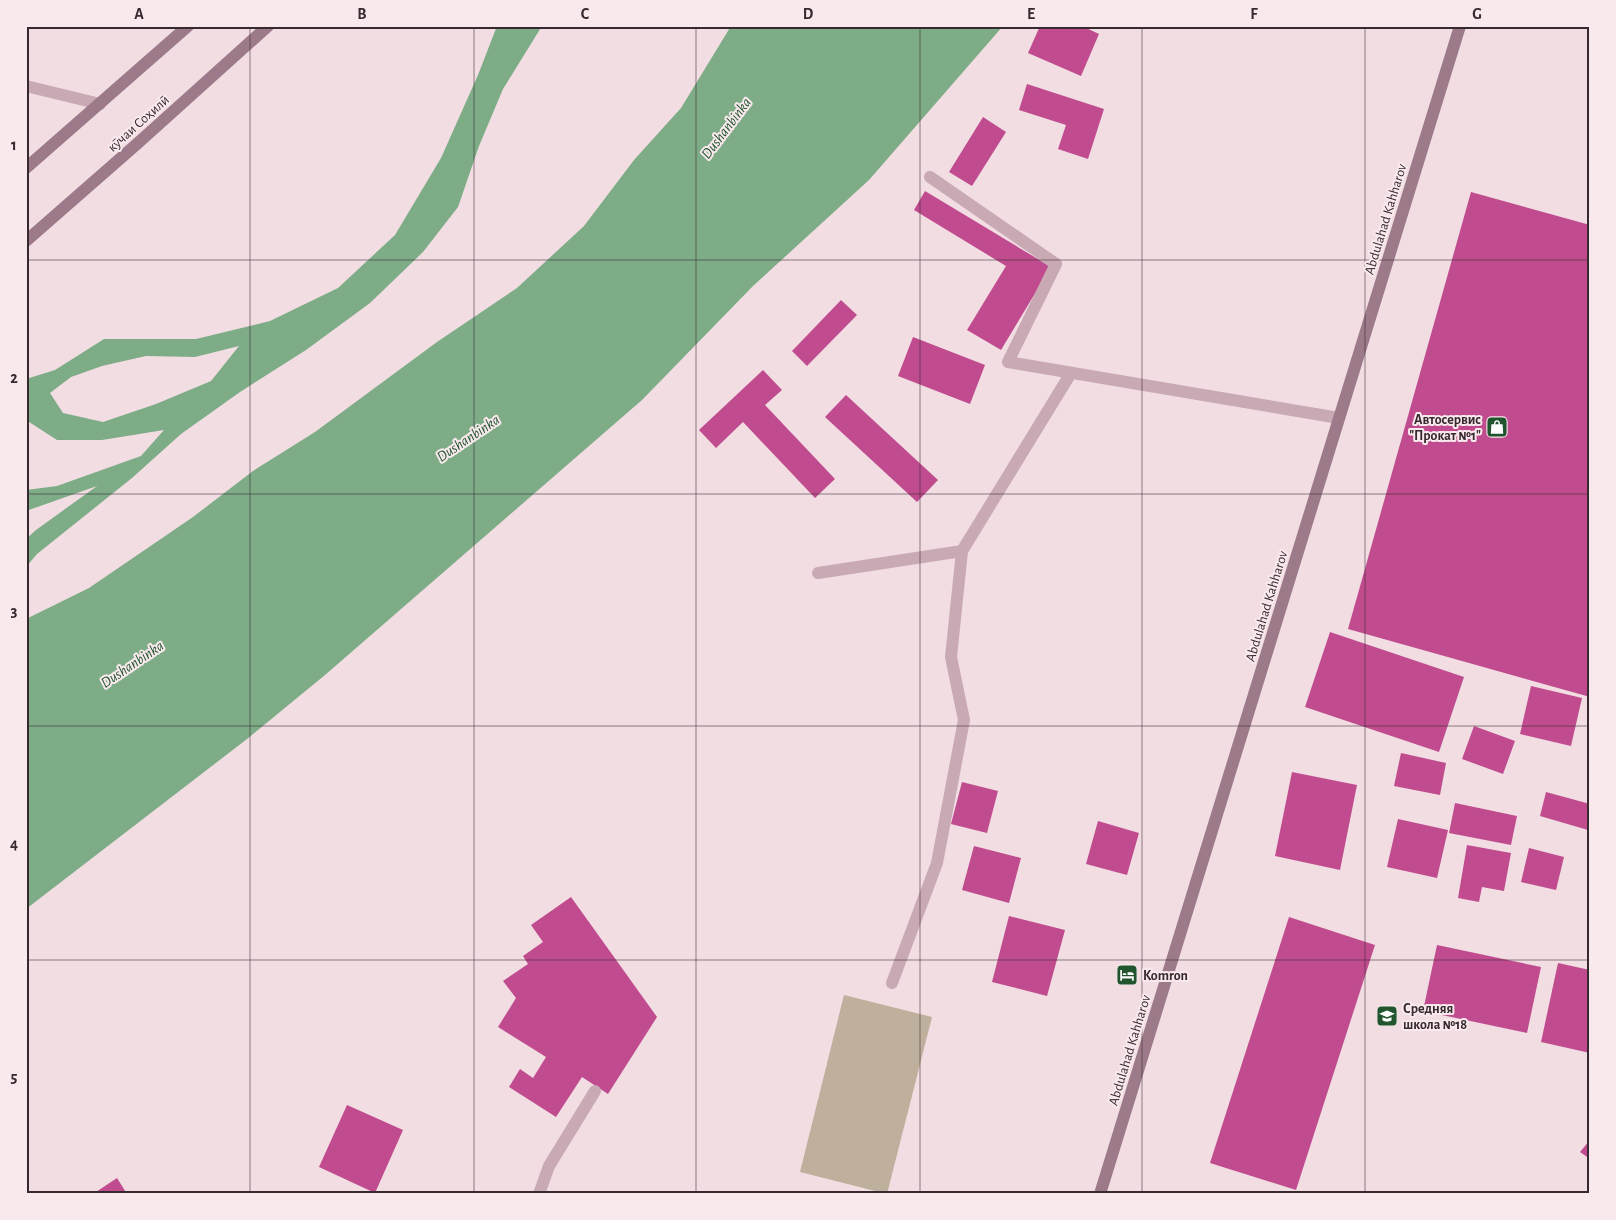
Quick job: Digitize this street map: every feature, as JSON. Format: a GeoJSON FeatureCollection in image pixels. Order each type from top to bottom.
{"type":"FeatureCollection","features":[{"type":"Feature","properties":{"kind":"main road"},"geometry":{"type":"LineString","coordinates":[[26,168],[188,26]]}},
{"type":"Feature","properties":{"kind":"main road","name":"кӯчаи Соҳилӣ"},"geometry":{"type":"LineString","coordinates":[[26,241],[268,26]]}},
{"type":"Feature","properties":{"kind":"main road","name":"Abdulahad Kahharov"},"geometry":{"type":"LineString","coordinates":[[1100,1194],[1460,26]]}},
{"type":"Feature","properties":{"kind":"street"},"geometry":{"type":"LineString","coordinates":[[26,86],[100,104]]}},
{"type":"Feature","properties":{"kind":"street"},"geometry":{"type":"LineString","coordinates":[[930,177],[1056,264],[1008,362],[1339,418]]}},
{"type":"Feature","properties":{"kind":"street"},"geometry":{"type":"LineString","coordinates":[[892,983],[937,863],[964,720],[951,657],[962,550],[1071,373]]}},
{"type":"Feature","properties":{"kind":"street"},"geometry":{"type":"LineString","coordinates":[[818,573],[962,550]]}},
{"type":"Feature","properties":{"kind":"street"},"geometry":{"type":"LineString","coordinates":[[539,1194],[549,1166],[595,1091]]}},
{"type":"Feature","properties":{"kind":"shaded area"},"geometry":{"type":"Polygon","coordinates":[[[844,995],[932,1017],[887,1194],[800,1172],[844,995]]]}},
{"type":"Feature","properties":{"kind":"water"},"geometry":{"type":"Polygon","coordinates":[[[497,26],[542,26],[503,89],[479,146],[458,207],[423,252],[370,303],[306,350],[240,392],[181,434],[132,478],[37,554],[26,567],[26,539],[97,486],[26,511],[26,490],[57,486],[141,456],[164,430],[102,440],[57,440],[26,420],[26,379],[55,370],[104,339],[196,339],[270,321],[338,288],[395,235],[441,158],[478,75],[497,26]],[[239,346],[195,357],[146,356],[102,366],[71,377],[50,393],[63,413],[103,422],[156,404],[211,381],[239,346]]]}},
{"type":"Feature","properties":{"kind":"water","name":"Dushanbinka"},"geometry":{"type":"Polygon","coordinates":[[[731,26],[1003,26],[869,180],[753,286],[642,400],[325,675],[247,739],[26,909],[26,619],[89,588],[193,517],[253,471],[315,432],[437,342],[517,288],[584,226],[634,160],[681,108],[731,26]]]}},
{"type":"Feature","properties":{"kind":"building"},"geometry":{"type":"Polygon","coordinates":[[[1040,26],[1082,26],[1099,34],[1081,76],[1028,53],[1040,26]]]}},
{"type":"Feature","properties":{"kind":"building"},"geometry":{"type":"Polygon","coordinates":[[[1027,84],[1104,109],[1088,159],[1058,149],[1066,125],[1019,110],[1027,84]]]}},
{"type":"Feature","properties":{"kind":"building"},"geometry":{"type":"Polygon","coordinates":[[[983,117],[1006,132],[972,186],[949,172],[983,117]]]}},
{"type":"Feature","properties":{"kind":"building"},"geometry":{"type":"Polygon","coordinates":[[[925,191],[1051,267],[1001,350],[967,330],[1006,266],[914,210],[925,191]]]}},
{"type":"Feature","properties":{"kind":"building","name":"Автосервис \"Прокат №1\""},"geometry":{"type":"Polygon","coordinates":[[[1471,192],[1590,225],[1590,697],[1348,629],[1471,192]]]}},
{"type":"Feature","properties":{"kind":"building"},"geometry":{"type":"Polygon","coordinates":[[[841,300],[857,315],[807,366],[792,351],[841,300]]]}},
{"type":"Feature","properties":{"kind":"building"},"geometry":{"type":"Polygon","coordinates":[[[913,337],[985,365],[970,404],[898,376],[913,337]]]}},
{"type":"Feature","properties":{"kind":"building"},"geometry":{"type":"Polygon","coordinates":[[[763,370],[782,390],[765,405],[835,479],[815,498],[743,422],[716,448],[699,430],[763,370]]]}},
{"type":"Feature","properties":{"kind":"building"},"geometry":{"type":"Polygon","coordinates":[[[846,395],[938,480],[917,502],[825,417],[846,395]]]}},
{"type":"Feature","properties":{"kind":"building"},"geometry":{"type":"Polygon","coordinates":[[[1330,632],[1464,677],[1439,752],[1305,707],[1330,632]]]}},
{"type":"Feature","properties":{"kind":"building"},"geometry":{"type":"Polygon","coordinates":[[[1531,686],[1582,698],[1571,746],[1520,734],[1531,686]]]}},
{"type":"Feature","properties":{"kind":"building"},"geometry":{"type":"Polygon","coordinates":[[[1474,726],[1515,741],[1503,774],[1462,759],[1474,726]]]}},
{"type":"Feature","properties":{"kind":"building"},"geometry":{"type":"Polygon","coordinates":[[[1401,753],[1446,763],[1440,795],[1394,786],[1401,753]]]}},
{"type":"Feature","properties":{"kind":"building"},"geometry":{"type":"Polygon","coordinates":[[[1292,772],[1357,785],[1340,870],[1275,856],[1292,772]]]}},
{"type":"Feature","properties":{"kind":"building"},"geometry":{"type":"Polygon","coordinates":[[[962,782],[998,791],[987,833],[951,824],[962,782]]]}},
{"type":"Feature","properties":{"kind":"building"},"geometry":{"type":"Polygon","coordinates":[[[1546,792],[1590,804],[1588,830],[1540,816],[1546,792]]]}},
{"type":"Feature","properties":{"kind":"building"},"geometry":{"type":"Polygon","coordinates":[[[1455,803],[1517,816],[1511,845],[1449,833],[1455,803]]]}},
{"type":"Feature","properties":{"kind":"building"},"geometry":{"type":"Polygon","coordinates":[[[1398,819],[1448,830],[1437,878],[1387,867],[1398,819]]]}},
{"type":"Feature","properties":{"kind":"building"},"geometry":{"type":"Polygon","coordinates":[[[1098,821],[1139,833],[1127,875],[1086,864],[1098,821]]]}},
{"type":"Feature","properties":{"kind":"building"},"geometry":{"type":"Polygon","coordinates":[[[1467,845],[1511,853],[1504,891],[1482,887],[1479,902],[1458,898],[1467,845]]]}},
{"type":"Feature","properties":{"kind":"building"},"geometry":{"type":"Polygon","coordinates":[[[974,846],[1021,858],[1009,903],[962,890],[974,846]]]}},
{"type":"Feature","properties":{"kind":"building"},"geometry":{"type":"Polygon","coordinates":[[[1529,848],[1564,857],[1556,890],[1521,882],[1529,848]]]}},
{"type":"Feature","properties":{"kind":"building"},"geometry":{"type":"Polygon","coordinates":[[[571,897],[657,1017],[608,1094],[582,1077],[556,1117],[509,1087],[520,1069],[533,1078],[546,1057],[498,1027],[516,998],[503,981],[528,964],[523,956],[543,942],[531,925],[571,897]]]}},
{"type":"Feature","properties":{"kind":"building"},"geometry":{"type":"Polygon","coordinates":[[[1009,916],[1065,930],[1047,996],[992,982],[1009,916]]]}},
{"type":"Feature","properties":{"kind":"building"},"geometry":{"type":"Polygon","coordinates":[[[1289,917],[1375,945],[1296,1190],[1210,1163],[1289,917]]]}},
{"type":"Feature","properties":{"kind":"building"},"geometry":{"type":"Polygon","coordinates":[[[1437,945],[1541,967],[1527,1033],[1423,1011],[1437,945]]]}},
{"type":"Feature","properties":{"kind":"building"},"geometry":{"type":"Polygon","coordinates":[[[1558,963],[1590,970],[1590,1053],[1541,1042],[1558,963]]]}},
{"type":"Feature","properties":{"kind":"building"},"geometry":{"type":"Polygon","coordinates":[[[347,1105],[403,1130],[375,1193],[319,1167],[347,1105]]]}},
{"type":"Feature","properties":{"kind":"building"},"geometry":{"type":"Polygon","coordinates":[[[1590,1140],[1590,1159],[1580,1152],[1590,1140]]]}},
{"type":"Feature","properties":{"kind":"building"},"geometry":{"type":"Polygon","coordinates":[[[117,1178],[127,1194],[93,1194],[117,1178]]]}},
{"type":"Feature","properties":{"kind":"place","name":"Автосервис \"Прокат №1\""},"geometry":{"type":"Point","coordinates":[1497,427]}},
{"type":"Feature","properties":{"kind":"place","name":"Komron"},"geometry":{"type":"Point","coordinates":[1127,975]}},
{"type":"Feature","properties":{"kind":"place","name":"Средняя школа №18"},"geometry":{"type":"Point","coordinates":[1387,1016]}}]}
